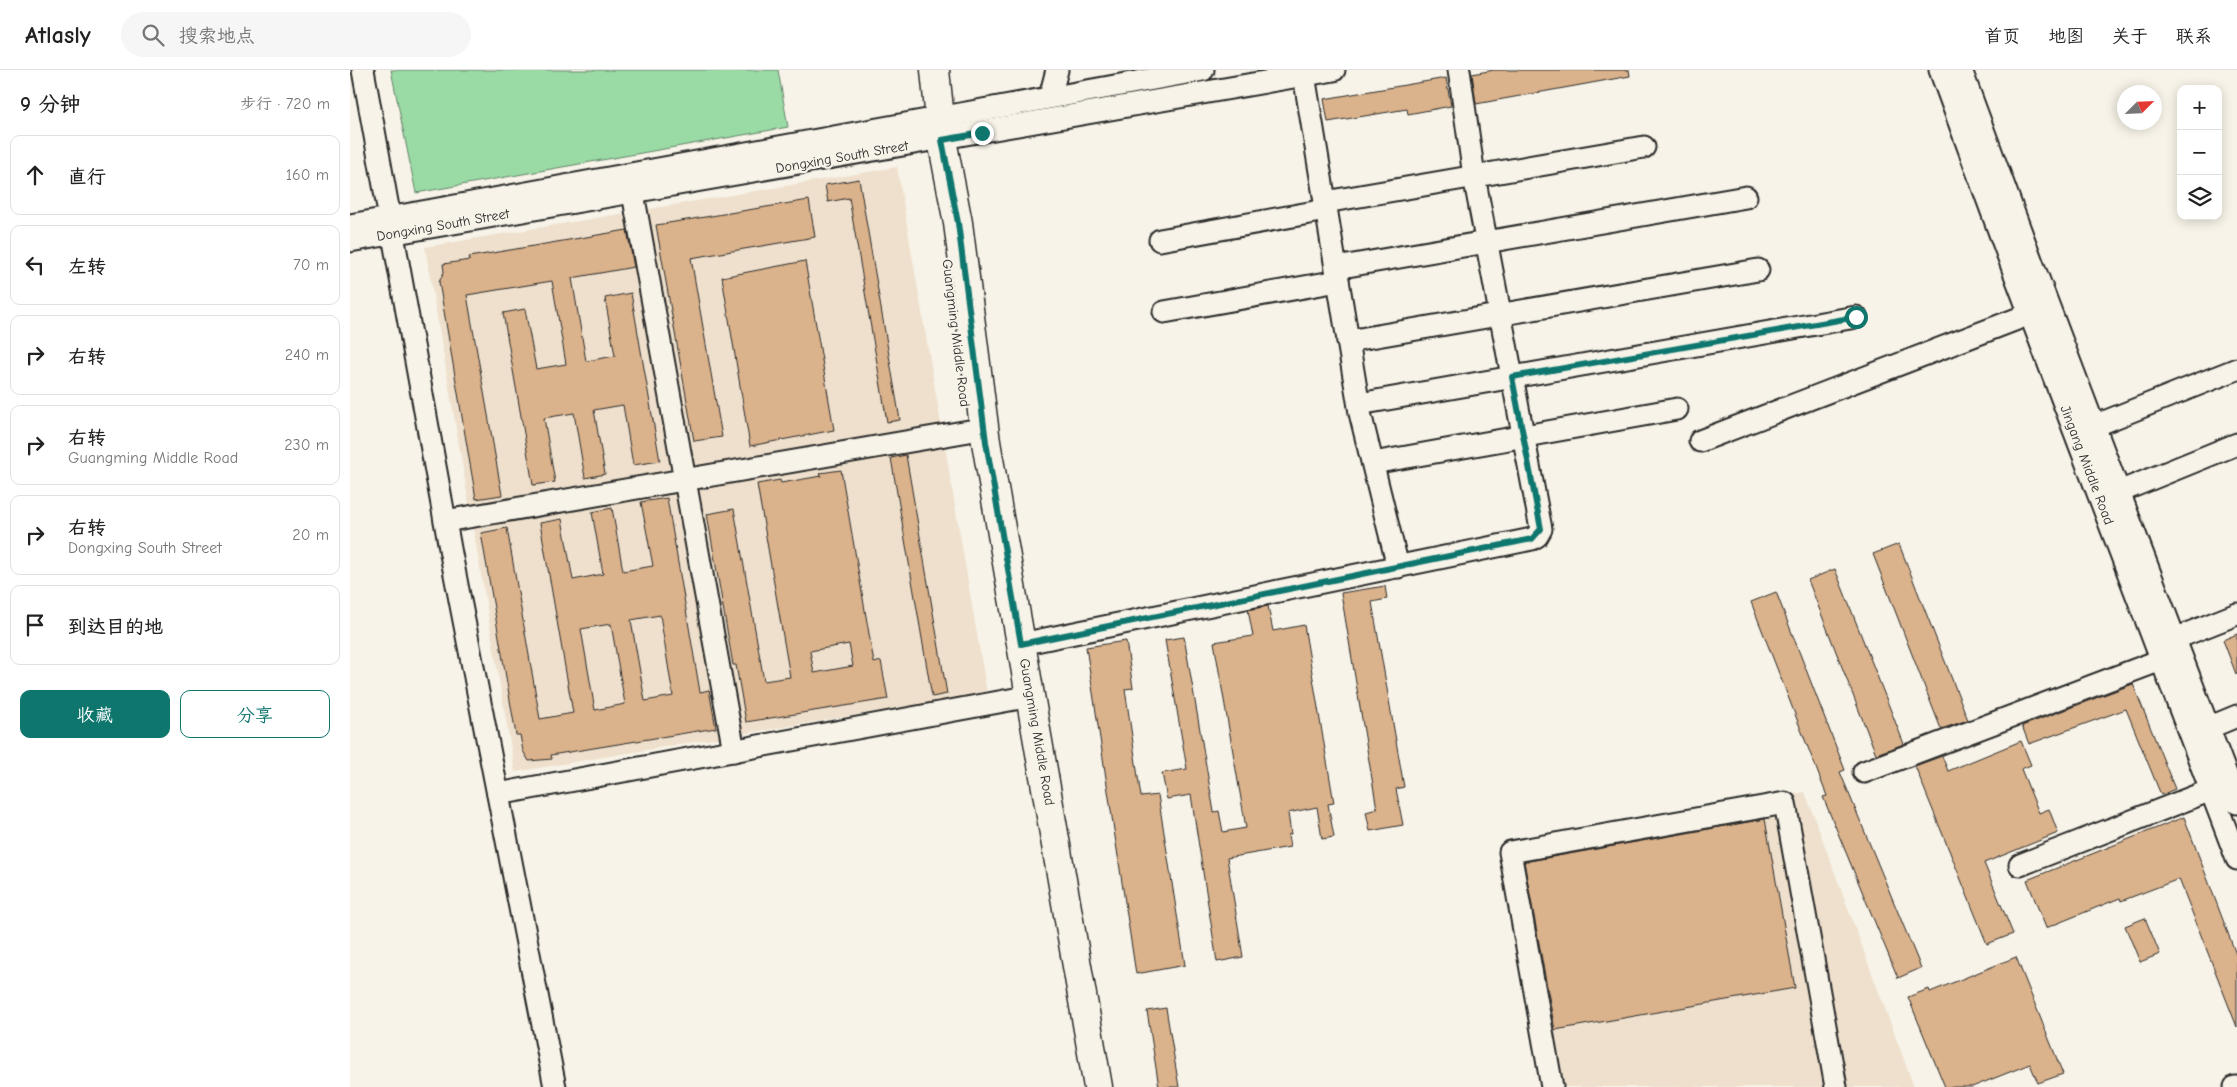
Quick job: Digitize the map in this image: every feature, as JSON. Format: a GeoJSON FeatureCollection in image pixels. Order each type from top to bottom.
{"type":"FeatureCollection","features":[{"type":"Feature","properties":{"kind":"main road","name":"Guangming Middle Road"},"geometry":{"type":"LineString","coordinates":[[935,70],[941,128],[958,223],[986,442],[1098,1087]]}},
{"type":"Feature","properties":{"kind":"main road","name":"Guangming Middle Road"},"geometry":{"type":"LineString","coordinates":[[941,128],[942,225],[969,431],[1082,1087]]}},
{"type":"Feature","properties":{"kind":"street"},"geometry":{"type":"LineString","coordinates":[[363,70],[445,521],[555,1087]]}},
{"type":"Feature","properties":{"kind":"street"},"geometry":{"type":"LineString","coordinates":[[1050,97],[1057,70]]}},
{"type":"Feature","properties":{"kind":"street","name":"Dongxing South Street"},"geometry":{"type":"LineString","coordinates":[[350,225],[392,226],[633,193],[941,128],[1050,97],[1203,70]]}},
{"type":"Feature","properties":{"kind":"street","name":"Dongxing South Street"},"geometry":{"type":"LineString","coordinates":[[350,241],[392,226],[941,128],[1304,76],[1334,70]]}},
{"type":"Feature","properties":{"kind":"street"},"geometry":{"type":"LineString","coordinates":[[1021,644],[1532,539],[1537,536],[1541,529],[1474,176],[1459,70]]}},
{"type":"Feature","properties":{"kind":"street","name":"Jingang Middle Road"},"geometry":{"type":"LineString","coordinates":[[1940,70],[2030,314],[2237,859]]}},
{"type":"Feature","properties":{"kind":"street","name":"Jingang Middle Road"},"geometry":{"type":"LineString","coordinates":[[1961,70],[2237,803]]}},
{"type":"Feature","properties":{"kind":"street"},"geometry":{"type":"LineString","coordinates":[[1304,76],[1359,404],[1398,566]]}},
{"type":"Feature","properties":{"kind":"street"},"geometry":{"type":"LineString","coordinates":[[1160,240],[1474,176],[1644,147]]}},
{"type":"Feature","properties":{"kind":"street"},"geometry":{"type":"LineString","coordinates":[[633,193],[734,751]]}},
{"type":"Feature","properties":{"kind":"street"},"geometry":{"type":"LineString","coordinates":[[1164,312],[1486,243],[1746,198]]}},
{"type":"Feature","properties":{"kind":"street"},"geometry":{"type":"LineString","coordinates":[[1348,341],[1758,270]]}},
{"type":"Feature","properties":{"kind":"street"},"geometry":{"type":"LineString","coordinates":[[1700,441],[2030,314]]}},
{"type":"Feature","properties":{"kind":"street"},"geometry":{"type":"LineString","coordinates":[[1359,404],[1856,317]]}},
{"type":"Feature","properties":{"kind":"street"},"geometry":{"type":"LineString","coordinates":[[2094,426],[2237,369]]}},
{"type":"Feature","properties":{"kind":"street"},"geometry":{"type":"LineString","coordinates":[[1373,464],[1677,410]]}},
{"type":"Feature","properties":{"kind":"street"},"geometry":{"type":"LineString","coordinates":[[445,521],[969,431]]}},
{"type":"Feature","properties":{"kind":"street"},"geometry":{"type":"LineString","coordinates":[[2119,492],[2237,444]]}},
{"type":"Feature","properties":{"kind":"street"},"geometry":{"type":"LineString","coordinates":[[2174,639],[2237,614]]}},
{"type":"Feature","properties":{"kind":"street"},"geometry":{"type":"LineString","coordinates":[[1864,772],[2161,660]]}},
{"type":"Feature","properties":{"kind":"street"},"geometry":{"type":"LineString","coordinates":[[498,794],[1015,700]]}},
{"type":"Feature","properties":{"kind":"street"},"geometry":{"type":"LineString","coordinates":[[2208,728],[2237,716]]}},
{"type":"Feature","properties":{"kind":"street"},"geometry":{"type":"LineString","coordinates":[[2020,865],[2211,790]]}},
{"type":"Feature","properties":{"kind":"street"},"geometry":{"type":"LineString","coordinates":[[1552,1087],[1510,852],[1785,804],[1836,1087]]}},
{"type":"Feature","properties":{"kind":"shaded area"},"geometry":{"type":"Polygon","coordinates":[[[897,167],[987,693],[515,772],[425,247],[897,167]]]}},
{"type":"Feature","properties":{"kind":"shaded area"},"geometry":{"type":"Polygon","coordinates":[[[1805,792],[1914,1087],[1546,1087],[1503,845],[1805,792]]]}},
{"type":"Feature","properties":{"kind":"green space"},"geometry":{"type":"Polygon","coordinates":[[[391,70],[778,70],[788,127],[416,193],[391,70]]]}},
{"type":"Feature","properties":{"kind":"building"},"geometry":{"type":"Polygon","coordinates":[[[1494,70],[1629,70],[1630,76],[1476,104],[1472,74],[1494,70]]]}},
{"type":"Feature","properties":{"kind":"building"},"geometry":{"type":"Polygon","coordinates":[[[1446,78],[1451,106],[1408,114],[1407,109],[1328,122],[1324,99],[1446,78]]]}},
{"type":"Feature","properties":{"kind":"building"},"geometry":{"type":"Polygon","coordinates":[[[859,179],[900,420],[887,422],[849,198],[828,202],[825,185],[859,179]]]}},
{"type":"Feature","properties":{"kind":"building"},"geometry":{"type":"Polygon","coordinates":[[[809,200],[815,237],[691,258],[722,437],[694,441],[656,225],[809,200]]]}},
{"type":"Feature","properties":{"kind":"building"},"geometry":{"type":"Polygon","coordinates":[[[627,230],[634,267],[572,278],[586,361],[615,356],[605,298],[631,293],[660,461],[633,465],[623,405],[594,410],[605,474],[585,478],[574,413],[544,418],[555,482],[533,485],[503,313],[525,309],[536,369],[566,364],[552,281],[467,295],[502,495],[476,499],[439,282],[444,272],[443,264],[470,260],[469,257],[627,230]]]}},
{"type":"Feature","properties":{"kind":"building"},"geometry":{"type":"Polygon","coordinates":[[[805,261],[834,430],[750,446],[722,277],[805,261]]]}},
{"type":"Feature","properties":{"kind":"building"},"geometry":{"type":"Polygon","coordinates":[[[906,455],[947,694],[932,697],[891,458],[906,455]]]}},
{"type":"Feature","properties":{"kind":"building"},"geometry":{"type":"Polygon","coordinates":[[[841,470],[874,663],[881,661],[888,699],[746,722],[736,665],[733,665],[707,514],[734,509],[764,681],[790,677],[757,484],[780,480],[781,483],[821,476],[820,473],[841,470]],[[849,644],[810,651],[814,673],[853,666],[849,644]]]}},
{"type":"Feature","properties":{"kind":"building"},"geometry":{"type":"Polygon","coordinates":[[[667,498],[700,692],[709,690],[716,728],[551,755],[552,759],[529,761],[523,751],[520,735],[516,735],[481,533],[507,528],[540,719],[573,713],[540,523],[562,519],[573,580],[603,574],[592,512],[612,508],[623,571],[653,566],[641,502],[667,498]],[[660,615],[631,620],[645,701],[673,696],[660,615]],[[611,624],[581,629],[595,710],[625,704],[611,624]]]}},
{"type":"Feature","properties":{"kind":"building"},"geometry":{"type":"Polygon","coordinates":[[[1899,544],[1968,720],[1941,729],[1873,554],[1899,544]]]}},
{"type":"Feature","properties":{"kind":"building"},"geometry":{"type":"Polygon","coordinates":[[[1835,569],[1904,744],[1876,754],[1808,580],[1835,569]]]}},
{"type":"Feature","properties":{"kind":"building"},"geometry":{"type":"Polygon","coordinates":[[[1385,586],[1387,599],[1372,602],[1404,787],[1396,789],[1403,825],[1370,831],[1366,812],[1377,809],[1341,593],[1385,586]]]}},
{"type":"Feature","properties":{"kind":"building"},"geometry":{"type":"Polygon","coordinates":[[[1776,592],[1845,770],[1840,772],[1921,968],[1898,978],[1823,797],[1827,796],[1751,602],[1776,592]]]}},
{"type":"Feature","properties":{"kind":"building"},"geometry":{"type":"Polygon","coordinates":[[[1268,606],[1273,631],[1304,625],[1334,803],[1328,804],[1334,837],[1322,839],[1317,807],[1288,813],[1291,834],[1288,835],[1290,847],[1227,858],[1243,957],[1217,962],[1191,795],[1167,799],[1162,773],[1187,769],[1165,640],[1184,637],[1214,812],[1219,811],[1223,832],[1246,828],[1214,642],[1253,636],[1248,610],[1268,606]]]}},
{"type":"Feature","properties":{"kind":"building"},"geometry":{"type":"Polygon","coordinates":[[[2237,634],[2237,674],[2236,674],[2223,640],[2237,634]]]}},
{"type":"Feature","properties":{"kind":"building"},"geometry":{"type":"Polygon","coordinates":[[[1126,641],[1133,688],[1125,689],[1141,797],[1158,795],[1185,965],[1136,974],[1086,647],[1126,641]]]}},
{"type":"Feature","properties":{"kind":"building"},"geometry":{"type":"Polygon","coordinates":[[[2133,684],[2175,789],[2161,795],[2126,709],[2029,744],[2022,726],[2133,684]]]}},
{"type":"Feature","properties":{"kind":"building"},"geometry":{"type":"Polygon","coordinates":[[[2021,741],[2031,765],[2021,769],[2039,813],[2049,809],[2058,833],[1984,863],[2013,934],[1987,944],[1915,766],[1942,756],[1948,771],[2021,741]]]}},
{"type":"Feature","properties":{"kind":"building"},"geometry":{"type":"Polygon","coordinates":[[[2184,817],[2237,957],[2237,1027],[2179,879],[2121,901],[2120,898],[2046,928],[2027,880],[2184,817]]]}},
{"type":"Feature","properties":{"kind":"building"},"geometry":{"type":"Polygon","coordinates":[[[1765,819],[1795,988],[1555,1030],[1524,862],[1765,819]]]}},
{"type":"Feature","properties":{"kind":"building"},"geometry":{"type":"Polygon","coordinates":[[[2145,918],[2160,954],[2140,962],[2125,926],[2145,918]]]}},
{"type":"Feature","properties":{"kind":"building"},"geometry":{"type":"Polygon","coordinates":[[[2016,957],[2063,1074],[2038,1083],[2030,1064],[1972,1087],[1945,1087],[1908,997],[1929,989],[1930,992],[2016,957]]]}},
{"type":"Feature","properties":{"kind":"building"},"geometry":{"type":"Polygon","coordinates":[[[1166,1008],[1179,1087],[1159,1087],[1147,1011],[1166,1008]]]}},
{"type":"Feature","properties":{"kind":"route"},"geometry":{"type":"LineString","coordinates":[[982,133],[942,140],[958,223],[986,442],[1021,644],[1532,539],[1537,536],[1541,529],[1512,377],[1856,317]]}}]}
